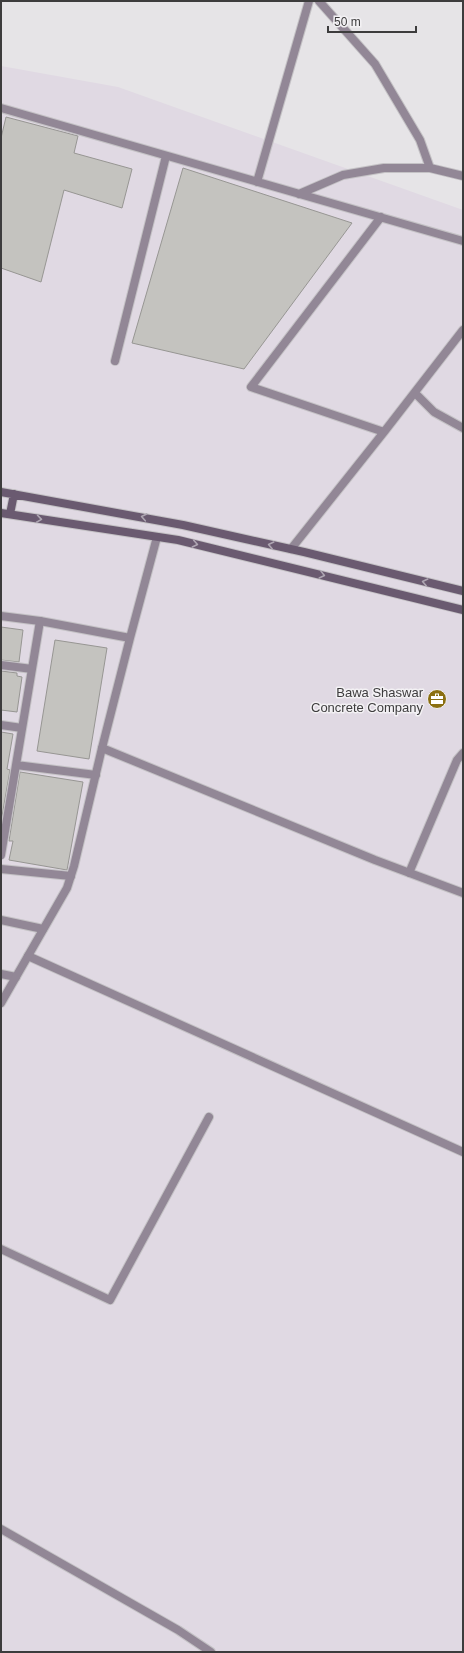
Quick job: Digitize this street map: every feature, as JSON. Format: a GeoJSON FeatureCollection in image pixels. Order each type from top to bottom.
{"type":"FeatureCollection","features":[{"type":"Feature","properties":{"kind":"main road"},"geometry":{"type":"LineString","coordinates":[[1,492],[183,525],[291,549],[463,591]]}},
{"type":"Feature","properties":{"kind":"main road"},"geometry":{"type":"LineString","coordinates":[[10,514],[14,494]]}},
{"type":"Feature","properties":{"kind":"main road"},"geometry":{"type":"LineString","coordinates":[[1,513],[202,545],[463,610]]}},
{"type":"Feature","properties":{"kind":"street"},"geometry":{"type":"LineString","coordinates":[[257,182],[309,1]]}},
{"type":"Feature","properties":{"kind":"street"},"geometry":{"type":"LineString","coordinates":[[319,1],[375,64],[420,140],[430,168]]}},
{"type":"Feature","properties":{"kind":"street"},"geometry":{"type":"LineString","coordinates":[[1,108],[463,241]]}},
{"type":"Feature","properties":{"kind":"street"},"geometry":{"type":"LineString","coordinates":[[115,361],[166,156]]}},
{"type":"Feature","properties":{"kind":"street"},"geometry":{"type":"LineString","coordinates":[[298,194],[342,175],[384,168],[430,168],[463,176]]}},
{"type":"Feature","properties":{"kind":"street"},"geometry":{"type":"LineString","coordinates":[[381,217],[251,387],[384,432]]}},
{"type":"Feature","properties":{"kind":"street"},"geometry":{"type":"LineString","coordinates":[[291,549],[463,330]]}},
{"type":"Feature","properties":{"kind":"street"},"geometry":{"type":"LineString","coordinates":[[415,393],[434,412],[463,428]]}},
{"type":"Feature","properties":{"kind":"street"},"geometry":{"type":"LineString","coordinates":[[1,1003],[67,888],[157,537]]}},
{"type":"Feature","properties":{"kind":"street"},"geometry":{"type":"LineString","coordinates":[[1,616],[40,621],[130,638]]}},
{"type":"Feature","properties":{"kind":"street"},"geometry":{"type":"LineString","coordinates":[[1,855],[40,621]]}},
{"type":"Feature","properties":{"kind":"street"},"geometry":{"type":"LineString","coordinates":[[1,665],[32,669]]}},
{"type":"Feature","properties":{"kind":"street"},"geometry":{"type":"LineString","coordinates":[[1,725],[22,728]]}},
{"type":"Feature","properties":{"kind":"street"},"geometry":{"type":"LineString","coordinates":[[102,748],[375,860],[463,893]]}},
{"type":"Feature","properties":{"kind":"street"},"geometry":{"type":"LineString","coordinates":[[409,873],[457,760],[463,753]]}},
{"type":"Feature","properties":{"kind":"street"},"geometry":{"type":"LineString","coordinates":[[16,765],[96,775]]}},
{"type":"Feature","properties":{"kind":"street"},"geometry":{"type":"LineString","coordinates":[[1,869],[71,876]]}},
{"type":"Feature","properties":{"kind":"street"},"geometry":{"type":"LineString","coordinates":[[1,920],[44,929]]}},
{"type":"Feature","properties":{"kind":"street"},"geometry":{"type":"LineString","coordinates":[[28,956],[463,1152]]}},
{"type":"Feature","properties":{"kind":"street"},"geometry":{"type":"LineString","coordinates":[[1,974],[16,977]]}},
{"type":"Feature","properties":{"kind":"street"},"geometry":{"type":"LineString","coordinates":[[1,1249],[110,1300],[210,1117]]}},
{"type":"Feature","properties":{"kind":"street"},"geometry":{"type":"LineString","coordinates":[[1,1529],[178,1630],[211,1652]]}},
{"type":"Feature","properties":{"kind":"shaded area"},"geometry":{"type":"Polygon","coordinates":[[[1,66],[118,87],[463,210],[463,1652],[1,1652],[1,66]]]}},
{"type":"Feature","properties":{"kind":"building"},"geometry":{"type":"Polygon","coordinates":[[[6,117],[78,136],[74,153],[132,169],[122,208],[64,190],[41,282],[1,268],[1,138],[6,117]]]}},
{"type":"Feature","properties":{"kind":"building"},"geometry":{"type":"Polygon","coordinates":[[[183,168],[352,223],[244,369],[132,343],[183,168]]]}},
{"type":"Feature","properties":{"kind":"building"},"geometry":{"type":"Polygon","coordinates":[[[1,627],[23,630],[19,662],[1,660],[1,627]]]}},
{"type":"Feature","properties":{"kind":"building"},"geometry":{"type":"Polygon","coordinates":[[[55,640],[107,648],[89,759],[37,751],[55,640]]]}},
{"type":"Feature","properties":{"kind":"building"},"geometry":{"type":"Polygon","coordinates":[[[1,671],[17,673],[17,676],[22,677],[17,712],[1,710],[1,671]]]}},
{"type":"Feature","properties":{"kind":"building"},"geometry":{"type":"Polygon","coordinates":[[[1,732],[13,734],[7,769],[10,770],[1,822],[1,732]]]}},
{"type":"Feature","properties":{"kind":"building"},"geometry":{"type":"Polygon","coordinates":[[[20,772],[83,782],[67,870],[9,860],[13,841],[9,841],[20,772]]]}},
{"type":"Feature","properties":{"kind":"place","name":"Bawa Shaswar Concrete Company"},"geometry":{"type":"Point","coordinates":[437,699]}}]}
